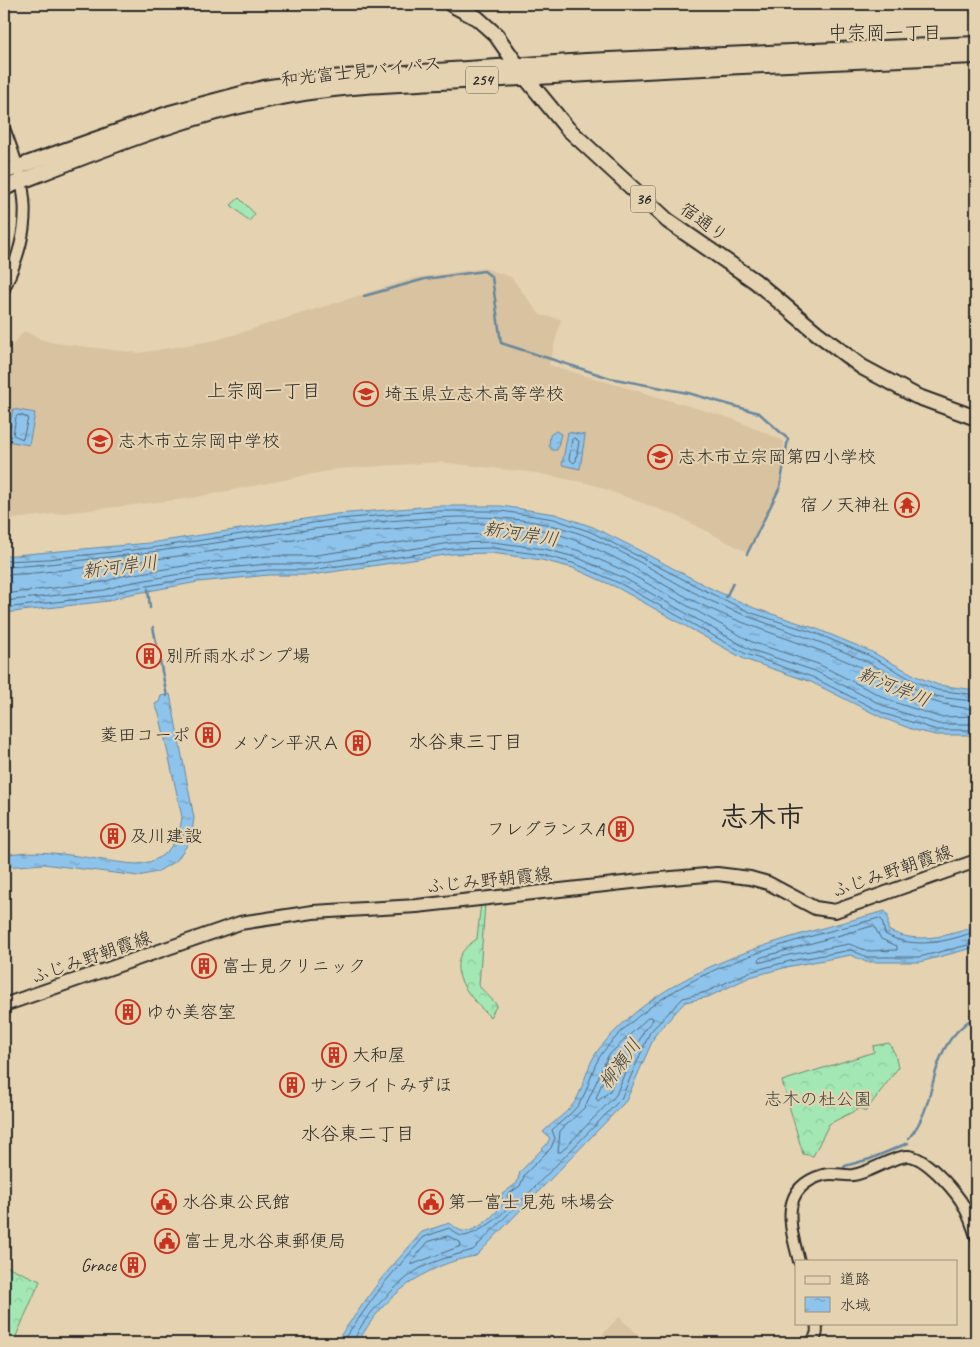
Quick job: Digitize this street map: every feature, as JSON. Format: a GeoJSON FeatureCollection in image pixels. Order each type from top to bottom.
{"type":"FeatureCollection","features":[{"type":"Feature","properties":{"kind":"main road","name":"宿通り"},"geometry":{"type":"LineString","coordinates":[[451,4],[486,25],[567,128],[683,232],[755,281],[835,348],[862,367],[899,388],[976,418]]}},
{"type":"Feature","properties":{"kind":"main road","name":"和光富士見バイパス"},"geometry":{"type":"LineString","coordinates":[[4,172],[162,116],[264,88],[365,74],[399,74],[518,66],[976,44]]}},
{"type":"Feature","properties":{"kind":"main road","name":"和光富士見バイパス"},"geometry":{"type":"LineString","coordinates":[[4,188],[89,154],[185,120],[319,90],[442,81],[976,56]]}},
{"type":"Feature","properties":{"kind":"main road","name":"ふじみ野朝霞線"},"geometry":{"type":"LineString","coordinates":[[4,1005],[232,926],[269,917],[312,912],[417,906],[718,874],[768,882],[815,908],[835,911],[976,861]]}},
{"type":"Feature","properties":{"kind":"street"},"geometry":{"type":"LineString","coordinates":[[4,128],[22,181],[26,218],[21,243],[4,289]]}},
{"type":"Feature","properties":{"kind":"street"},"geometry":{"type":"LineString","coordinates":[[799,1260],[790,1218],[791,1206],[798,1191],[811,1180],[823,1175],[854,1175],[906,1156],[921,1160],[948,1186],[961,1202],[976,1236]]}},
{"type":"Feature","properties":{"kind":"street"},"geometry":{"type":"LineString","coordinates":[[809,1343],[813,1341],[818,1331],[816,1324]]}},
{"type":"Feature","properties":{"kind":"shaded area"},"geometry":{"type":"Polygon","coordinates":[[[485,268],[511,277],[540,315],[561,319],[549,365],[733,419],[784,441],[779,486],[747,552],[675,515],[591,484],[536,473],[440,462],[338,469],[192,498],[4,520],[4,355],[24,331],[43,340],[55,343],[139,353],[217,340],[415,278],[485,268]]]}},
{"type":"Feature","properties":{"kind":"shaded area"},"geometry":{"type":"Polygon","coordinates":[[[619,1317],[647,1343],[594,1343],[619,1317]]]}},
{"type":"Feature","properties":{"kind":"green space"},"geometry":{"type":"Polygon","coordinates":[[[239,198],[255,214],[249,221],[231,205],[239,198]]]}},
{"type":"Feature","properties":{"kind":"green space"},"geometry":{"type":"Polygon","coordinates":[[[481,902],[485,902],[479,986],[497,1005],[490,1017],[465,989],[458,968],[459,958],[465,948],[477,939],[481,902]]]}},
{"type":"Feature","properties":{"kind":"green space","name":"志木の杜公園"},"geometry":{"type":"Polygon","coordinates":[[[889,1043],[895,1054],[898,1068],[865,1112],[860,1108],[829,1124],[813,1156],[803,1154],[782,1081],[874,1052],[873,1046],[889,1043]]]}},
{"type":"Feature","properties":{"kind":"green space"},"geometry":{"type":"Polygon","coordinates":[[[4,1265],[40,1281],[13,1343],[4,1343],[4,1265]]]}},
{"type":"Feature","properties":{"kind":"water"},"geometry":{"type":"Polygon","coordinates":[[[13,409],[35,413],[29,445],[7,441],[13,409]]]}},
{"type":"Feature","properties":{"kind":"water"},"geometry":{"type":"Polygon","coordinates":[[[556,431],[561,434],[557,450],[552,450],[549,446],[550,435],[556,431]]]}},
{"type":"Feature","properties":{"kind":"water"},"geometry":{"type":"Polygon","coordinates":[[[568,432],[585,435],[580,469],[562,465],[568,432]]]}},
{"type":"Feature","properties":{"kind":"water","name":"新河岸川"},"geometry":{"type":"Polygon","coordinates":[[[435,506],[501,506],[555,514],[593,527],[712,589],[754,608],[817,629],[870,651],[918,677],[938,685],[976,690],[976,735],[936,735],[914,730],[883,718],[811,682],[744,659],[618,588],[573,568],[542,560],[492,553],[452,554],[311,575],[269,575],[198,582],[126,595],[108,601],[4,613],[4,556],[150,543],[337,514],[435,506]]]}},
{"type":"Feature","properties":{"kind":"water"},"geometry":{"type":"Polygon","coordinates":[[[170,694],[194,818],[191,839],[177,860],[157,872],[138,876],[43,864],[4,867],[4,855],[20,853],[53,853],[136,864],[155,860],[168,850],[174,843],[182,817],[160,717],[155,704],[159,702],[161,696],[170,694]]]}},
{"type":"Feature","properties":{"kind":"water","name":"柳瀬川"},"geometry":{"type":"Polygon","coordinates":[[[885,911],[888,916],[888,930],[910,937],[943,936],[976,926],[976,947],[920,962],[866,962],[851,955],[791,966],[750,977],[708,997],[685,1002],[655,1035],[626,1101],[476,1256],[440,1266],[407,1285],[379,1311],[358,1343],[335,1343],[381,1279],[422,1232],[449,1223],[462,1231],[468,1231],[486,1222],[496,1212],[504,1202],[501,1195],[517,1183],[520,1172],[547,1144],[550,1138],[543,1132],[565,1113],[576,1100],[599,1049],[627,1020],[659,995],[694,975],[730,958],[808,932],[885,911]]]}},
{"type":"Feature","properties":{"kind":"waterway"},"geometry":{"type":"LineString","coordinates":[[364,296],[425,279],[484,271],[492,277],[501,343],[610,378],[688,393],[759,413],[788,439],[780,487],[747,554]]}},
{"type":"Feature","properties":{"kind":"waterway"},"geometry":{"type":"LineString","coordinates":[[726,597],[733,583]]}},
{"type":"Feature","properties":{"kind":"waterway"},"geometry":{"type":"LineString","coordinates":[[148,589],[150,608]]}},
{"type":"Feature","properties":{"kind":"waterway"},"geometry":{"type":"LineString","coordinates":[[153,627],[167,696]]}},
{"type":"Feature","properties":{"kind":"waterway"},"geometry":{"type":"LineString","coordinates":[[909,1138],[926,1106],[940,1059],[948,1044],[959,1029],[976,1016]]}},
{"type":"Feature","properties":{"kind":"waterway"},"geometry":{"type":"LineString","coordinates":[[842,1171],[845,1166],[870,1159],[908,1143]]}},
{"type":"Feature","properties":{"kind":"place","name":"埼玉県立志木高等学校"},"geometry":{"type":"Point","coordinates":[366,394]}},
{"type":"Feature","properties":{"kind":"place","name":"志木市立宗岡中学校"},"geometry":{"type":"Point","coordinates":[100,441]}},
{"type":"Feature","properties":{"kind":"place","name":"志木市立宗岡第四小学校"},"geometry":{"type":"Point","coordinates":[660,457]}},
{"type":"Feature","properties":{"kind":"place","name":"宿ノ天神社"},"geometry":{"type":"Point","coordinates":[907,505]}},
{"type":"Feature","properties":{"kind":"place","name":"別所雨水ポンプ場"},"geometry":{"type":"Point","coordinates":[149,656]}},
{"type":"Feature","properties":{"kind":"place","name":"菱田コーポ"},"geometry":{"type":"Point","coordinates":[208,735]}},
{"type":"Feature","properties":{"kind":"place","name":"メゾン平沢Ａ"},"geometry":{"type":"Point","coordinates":[358,743]}},
{"type":"Feature","properties":{"kind":"place","name":"フレグランスA"},"geometry":{"type":"Point","coordinates":[621,829]}},
{"type":"Feature","properties":{"kind":"place","name":"及川建設"},"geometry":{"type":"Point","coordinates":[113,836]}},
{"type":"Feature","properties":{"kind":"place","name":"富士見クリニック"},"geometry":{"type":"Point","coordinates":[204,966]}},
{"type":"Feature","properties":{"kind":"place","name":"ゆか美容室"},"geometry":{"type":"Point","coordinates":[128,1012]}},
{"type":"Feature","properties":{"kind":"place","name":"大和屋"},"geometry":{"type":"Point","coordinates":[334,1055]}},
{"type":"Feature","properties":{"kind":"place","name":"サンライトみずほ"},"geometry":{"type":"Point","coordinates":[292,1085]}},
{"type":"Feature","properties":{"kind":"place","name":"水谷東公民館"},"geometry":{"type":"Point","coordinates":[164,1202]}},
{"type":"Feature","properties":{"kind":"place","name":"第一富士見苑 味場会"},"geometry":{"type":"Point","coordinates":[431,1202]}},
{"type":"Feature","properties":{"kind":"place","name":"富士見水谷東郵便局"},"geometry":{"type":"Point","coordinates":[167,1241]}},
{"type":"Feature","properties":{"kind":"place","name":"Grace"},"geometry":{"type":"Point","coordinates":[133,1265]}},
{"type":"Feature","properties":{"kind":"district","name":"中宗岡一丁目"},"geometry":{"type":"Point","coordinates":[885,33]}},
{"type":"Feature","properties":{"kind":"district","name":"上宗岡一丁目"},"geometry":{"type":"Point","coordinates":[264,391]}},
{"type":"Feature","properties":{"kind":"district","name":"水谷東三丁目"},"geometry":{"type":"Point","coordinates":[466,742]}},
{"type":"Feature","properties":{"kind":"district","name":"志木市"},"geometry":{"type":"Point","coordinates":[762,816]}},
{"type":"Feature","properties":{"kind":"district","name":"水谷東二丁目"},"geometry":{"type":"Point","coordinates":[358,1134]}}]}
